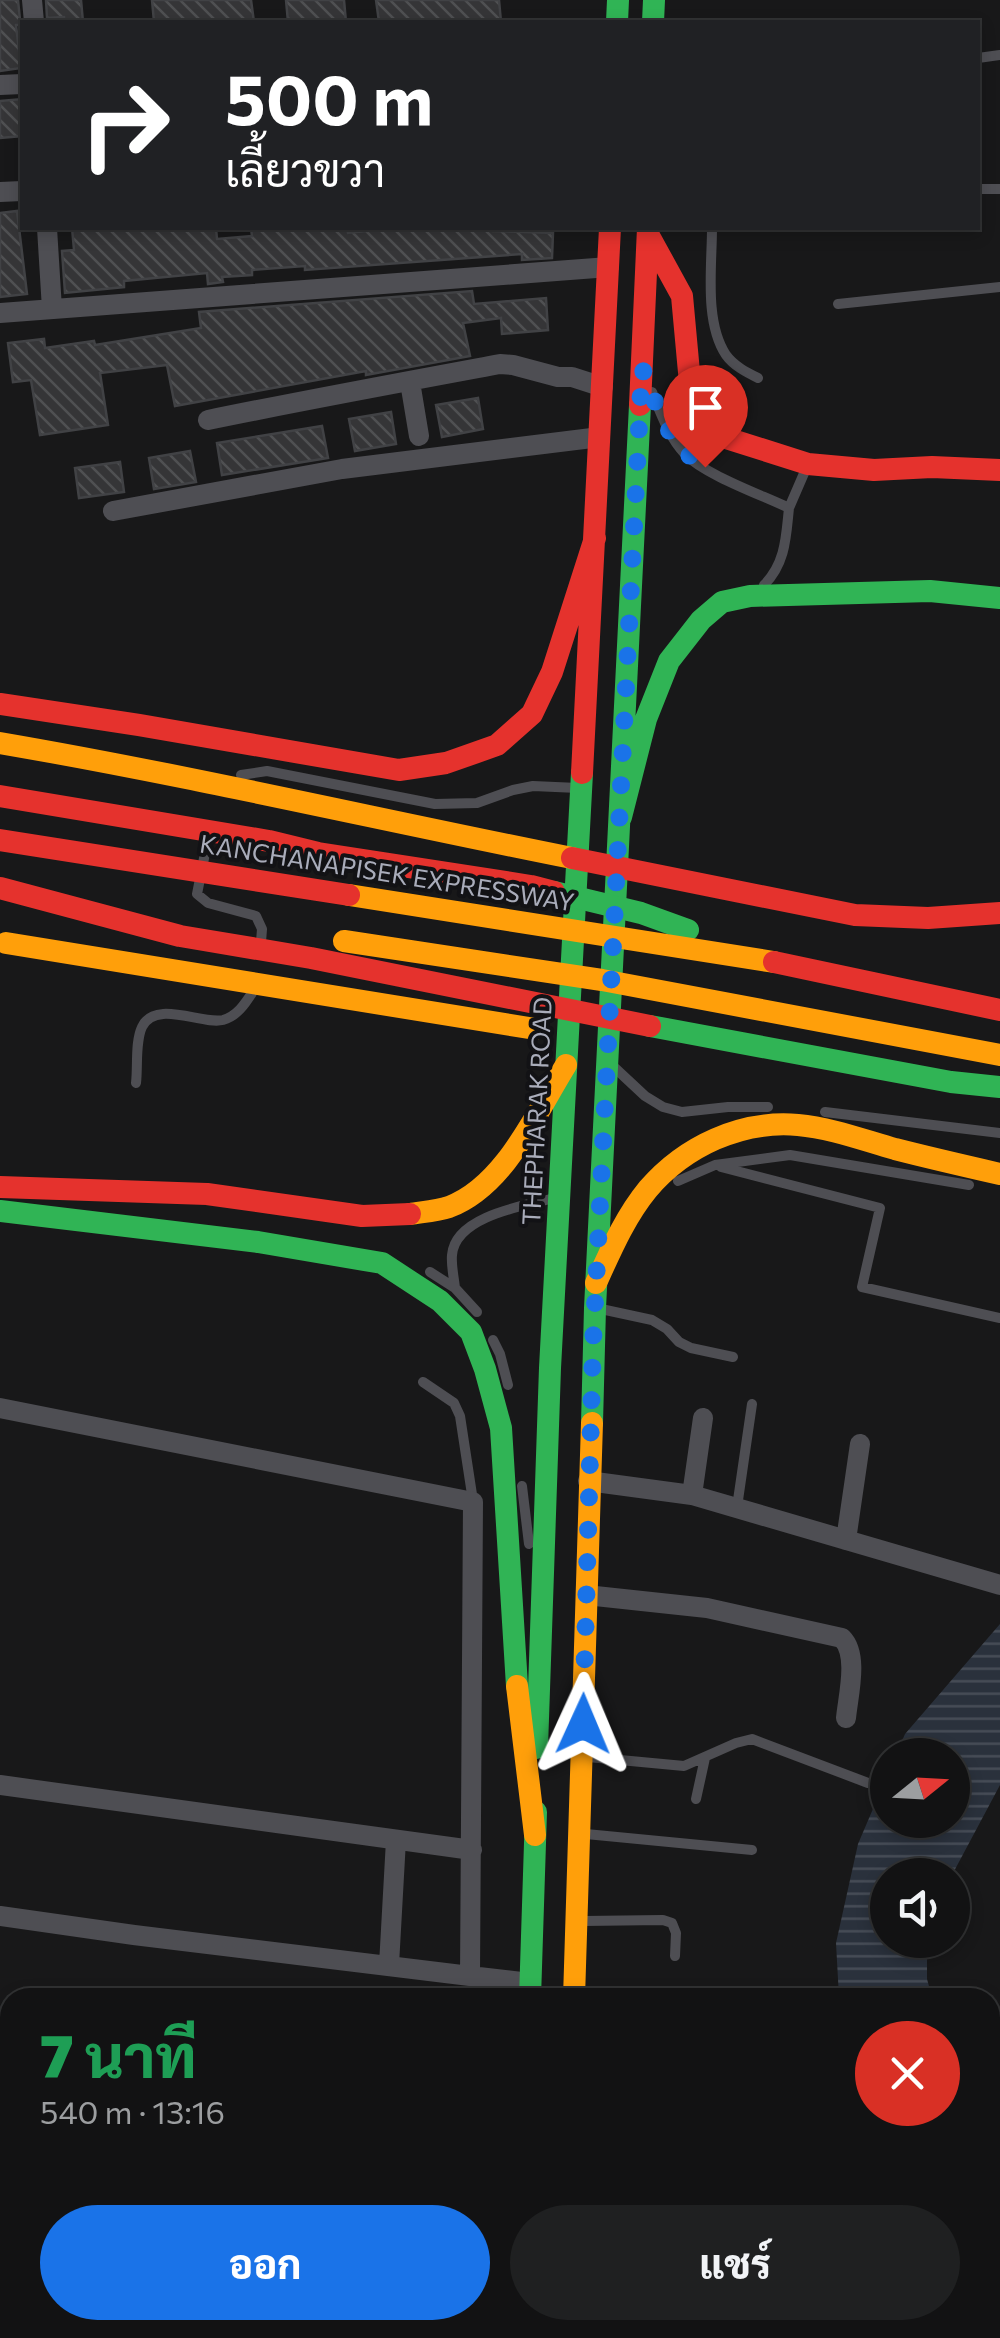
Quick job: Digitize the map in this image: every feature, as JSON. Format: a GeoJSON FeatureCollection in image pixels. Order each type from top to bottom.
{"type":"FeatureCollection","features":[{"type":"Feature","properties":{"kind":"main road","name":"THEPHARAK ROAD"},"geometry":{"type":"LineString","coordinates":[[530,1988],[539,1644],[559,1197],[584,788],[610,230]]}},
{"type":"Feature","properties":{"kind":"main road"},"geometry":{"type":"LineString","coordinates":[[574,1988],[596,1282],[648,231]]}},
{"type":"Feature","properties":{"kind":"main road"},"geometry":{"type":"LineString","coordinates":[[648,231],[682,296],[691,394],[726,438],[808,464],[874,470],[1000,470]]}},
{"type":"Feature","properties":{"kind":"main road"},"geometry":{"type":"LineString","coordinates":[[932,467],[1000,489]]}},
{"type":"Feature","properties":{"kind":"main road"},"geometry":{"type":"LineString","coordinates":[[0,704],[399,770],[446,763],[498,745],[532,714],[552,672],[595,538]]}},
{"type":"Feature","properties":{"kind":"main road"},"geometry":{"type":"LineString","coordinates":[[621,817],[646,719],[669,661],[700,620],[722,602],[750,596],[930,591],[1000,598]]}},
{"type":"Feature","properties":{"kind":"main road"},"geometry":{"type":"LineString","coordinates":[[0,744],[122,764],[856,915],[905,920],[1000,913]]}},
{"type":"Feature","properties":{"kind":"main road"},"geometry":{"type":"LineString","coordinates":[[0,796],[269,841],[318,853],[531,886],[641,913],[761,959]]}},
{"type":"Feature","properties":{"kind":"main road","name":"KANCHANAPISEK EXPRESSWAY"},"geometry":{"type":"LineString","coordinates":[[0,840],[761,959],[1000,1010]]}},
{"type":"Feature","properties":{"kind":"main road"},"geometry":{"type":"LineString","coordinates":[[0,888],[602,980],[1000,1055]]}},
{"type":"Feature","properties":{"kind":"main road"},"geometry":{"type":"LineString","coordinates":[[0,888],[180,936],[951,1082],[1000,1088]]}},
{"type":"Feature","properties":{"kind":"main road"},"geometry":{"type":"LineString","coordinates":[[3,943],[683,1053],[910,1092],[1000,1114]]}},
{"type":"Feature","properties":{"kind":"main road"},"geometry":{"type":"LineString","coordinates":[[0,1187],[207,1194],[362,1216],[408,1215],[449,1207],[486,1186],[508,1159],[566,1065]]}},
{"type":"Feature","properties":{"kind":"main road"},"geometry":{"type":"LineString","coordinates":[[596,1282],[635,1207],[662,1173],[698,1146],[728,1133],[765,1124],[795,1124],[909,1153],[992,1181]]}},
{"type":"Feature","properties":{"kind":"main road"},"geometry":{"type":"LineString","coordinates":[[0,1210],[258,1242],[390,1263],[440,1301],[471,1332],[500,1428],[514,1664],[535,1834]]}},
{"type":"Feature","properties":{"kind":"street"},"geometry":{"type":"LineString","coordinates":[[47,230],[52,309]]}},
{"type":"Feature","properties":{"kind":"street"},"geometry":{"type":"LineString","coordinates":[[0,313],[609,267]]}},
{"type":"Feature","properties":{"kind":"street"},"geometry":{"type":"LineString","coordinates":[[208,420],[500,364],[603,386]]}},
{"type":"Feature","properties":{"kind":"street"},"geometry":{"type":"LineString","coordinates":[[410,382],[419,436]]}},
{"type":"Feature","properties":{"kind":"street"},"geometry":{"type":"LineString","coordinates":[[113,512],[342,469],[600,437]]}},
{"type":"Feature","properties":{"kind":"street"},"geometry":{"type":"LineString","coordinates":[[0,1408],[473,1502],[470,1976]]}},
{"type":"Feature","properties":{"kind":"street"},"geometry":{"type":"LineString","coordinates":[[692,1495],[703,1418]]}},
{"type":"Feature","properties":{"kind":"street"},"geometry":{"type":"LineString","coordinates":[[846,1540],[860,1444]]}},
{"type":"Feature","properties":{"kind":"street"},"geometry":{"type":"LineString","coordinates":[[588,1481],[692,1495],[1000,1585]]}},
{"type":"Feature","properties":{"kind":"street"},"geometry":{"type":"LineString","coordinates":[[586,1595],[708,1608],[842,1638],[852,1656],[846,1718]]}},
{"type":"Feature","properties":{"kind":"street"},"geometry":{"type":"LineString","coordinates":[[0,1785],[472,1850]]}},
{"type":"Feature","properties":{"kind":"street"},"geometry":{"type":"LineString","coordinates":[[390,1965],[396,1840]]}},
{"type":"Feature","properties":{"kind":"street"},"geometry":{"type":"LineString","coordinates":[[0,1916],[470,1976],[521,1988]]}},
{"type":"Feature","properties":{"kind":"lane"},"geometry":{"type":"LineString","coordinates":[[712,230],[712,313],[716,332],[726,356],[738,368],[758,378]]}},
{"type":"Feature","properties":{"kind":"lane"},"geometry":{"type":"LineString","coordinates":[[838,304],[1000,287]]}},
{"type":"Feature","properties":{"kind":"lane"},"geometry":{"type":"LineString","coordinates":[[642,368],[668,429],[686,456],[789,508]]}},
{"type":"Feature","properties":{"kind":"lane"},"geometry":{"type":"LineString","coordinates":[[750,596],[769,581],[780,564],[787,543],[789,508],[808,464]]}},
{"type":"Feature","properties":{"kind":"lane"},"geometry":{"type":"LineString","coordinates":[[216,794],[226,782],[240,775],[267,771],[435,804],[477,803],[533,786],[584,788]]}},
{"type":"Feature","properties":{"kind":"lane"},"geometry":{"type":"LineString","coordinates":[[210,827],[198,894],[208,903],[256,916],[262,930],[258,960]]}},
{"type":"Feature","properties":{"kind":"lane"},"geometry":{"type":"LineString","coordinates":[[136,1082],[143,1024],[166,1013],[223,1020],[240,1010],[252,992],[255,976]]}},
{"type":"Feature","properties":{"kind":"lane"},"geometry":{"type":"LineString","coordinates":[[607,1061],[644,1096],[662,1107],[682,1112],[788,1107]]}},
{"type":"Feature","properties":{"kind":"lane"},"geometry":{"type":"LineString","coordinates":[[808,1110],[1000,1133]]}},
{"type":"Feature","properties":{"kind":"lane"},"geometry":{"type":"LineString","coordinates":[[674,1183],[715,1165],[790,1155],[992,1181]]}},
{"type":"Feature","properties":{"kind":"lane"},"geometry":{"type":"LineString","coordinates":[[715,1165],[880,1208],[862,1287],[1000,1318]]}},
{"type":"Feature","properties":{"kind":"lane"},"geometry":{"type":"LineString","coordinates":[[455,1288],[452,1253],[463,1231],[500,1211],[559,1197]]}},
{"type":"Feature","properties":{"kind":"lane"},"geometry":{"type":"LineString","coordinates":[[596,1282],[630,1240]]}},
{"type":"Feature","properties":{"kind":"lane"},"geometry":{"type":"LineString","coordinates":[[414,1263],[455,1288],[480,1316]]}},
{"type":"Feature","properties":{"kind":"lane"},"geometry":{"type":"LineString","coordinates":[[595,1308],[652,1320],[667,1328],[678,1342],[733,1357]]}},
{"type":"Feature","properties":{"kind":"lane"},"geometry":{"type":"LineString","coordinates":[[487,1329],[505,1370],[511,1402]]}},
{"type":"Feature","properties":{"kind":"lane"},"geometry":{"type":"LineString","coordinates":[[423,1382],[454,1403],[460,1416],[473,1502]]}},
{"type":"Feature","properties":{"kind":"lane"},"geometry":{"type":"LineString","coordinates":[[737,1508],[752,1404]]}},
{"type":"Feature","properties":{"kind":"lane"},"geometry":{"type":"LineString","coordinates":[[521,1472],[529,1549]]}},
{"type":"Feature","properties":{"kind":"lane"},"geometry":{"type":"LineString","coordinates":[[531,1568],[539,1644]]}},
{"type":"Feature","properties":{"kind":"lane"},"geometry":{"type":"LineString","coordinates":[[582,1756],[684,1766],[752,1739],[868,1783]]}},
{"type":"Feature","properties":{"kind":"lane"},"geometry":{"type":"LineString","coordinates":[[696,1799],[704,1758]]}},
{"type":"Feature","properties":{"kind":"lane"},"geometry":{"type":"LineString","coordinates":[[580,1834],[752,1850]]}},
{"type":"Feature","properties":{"kind":"lane"},"geometry":{"type":"LineString","coordinates":[[576,1921],[672,1923],[676,1933],[675,1956]]}},
{"type":"Feature","properties":{"kind":"shaded area"},"geometry":{"type":"Polygon","coordinates":[[[1000,1624],[1000,1785],[961,1858],[870,1858],[870,1958],[927,1958],[930,1988],[838,1988],[836,1943],[858,1844],[870,1816],[870,1838],[970,1838],[970,1738],[903,1738],[1000,1624]]]}},
{"type":"Feature","properties":{"kind":"building"},"geometry":{"type":"Polygon","coordinates":[[[0,0],[18,0],[20,68],[0,71],[0,0]]]}},
{"type":"Feature","properties":{"kind":"building"},"geometry":{"type":"Polygon","coordinates":[[[46,0],[81,0],[83,20],[47,18],[46,0]]]}},
{"type":"Feature","properties":{"kind":"building"},"geometry":{"type":"Polygon","coordinates":[[[152,0],[251,0],[254,20],[154,20],[152,0]]]}},
{"type":"Feature","properties":{"kind":"building"},"geometry":{"type":"Polygon","coordinates":[[[286,0],[344,0],[346,20],[288,20],[286,0]]]}},
{"type":"Feature","properties":{"kind":"building"},"geometry":{"type":"Polygon","coordinates":[[[376,0],[499,0],[501,20],[379,20],[376,0]]]}},
{"type":"Feature","properties":{"kind":"building"},"geometry":{"type":"Polygon","coordinates":[[[20,99],[20,136],[0,138],[0,101],[20,99]]]}},
{"type":"Feature","properties":{"kind":"building"},"geometry":{"type":"Polygon","coordinates":[[[17,211],[27,294],[0,297],[0,213],[17,211]]]}},
{"type":"Feature","properties":{"kind":"building"},"geometry":{"type":"Polygon","coordinates":[[[72,230],[216,230],[217,239],[252,236],[251,230],[553,233],[552,258],[522,260],[522,254],[305,270],[305,266],[252,270],[252,275],[222,277],[223,282],[208,284],[207,273],[124,281],[124,287],[65,293],[62,251],[74,250],[72,230]]]}},
{"type":"Feature","properties":{"kind":"building"},"geometry":{"type":"Polygon","coordinates":[[[472,291],[474,304],[546,298],[548,330],[502,334],[501,318],[463,323],[470,356],[175,406],[167,365],[100,373],[108,425],[40,435],[31,380],[13,382],[8,343],[44,339],[45,348],[94,341],[95,345],[201,328],[199,312],[472,291]]]}},
{"type":"Feature","properties":{"kind":"building"},"geometry":{"type":"Polygon","coordinates":[[[478,398],[483,429],[442,437],[436,405],[478,398]]]}},
{"type":"Feature","properties":{"kind":"building"},"geometry":{"type":"Polygon","coordinates":[[[391,412],[396,444],[355,451],[349,419],[391,412]]]}},
{"type":"Feature","properties":{"kind":"building"},"geometry":{"type":"Polygon","coordinates":[[[322,426],[328,458],[222,475],[217,443],[322,426]]]}},
{"type":"Feature","properties":{"kind":"building"},"geometry":{"type":"Polygon","coordinates":[[[190,451],[196,482],[154,489],[149,458],[190,451]]]}},
{"type":"Feature","properties":{"kind":"building"},"geometry":{"type":"Polygon","coordinates":[[[120,462],[124,492],[79,498],[75,468],[120,462]]]}},
{"type":"Feature","properties":{"kind":"traffic: fast"},"geometry":{"type":"LineString","coordinates":[[617,20],[618,0]]}},
{"type":"Feature","properties":{"kind":"traffic: fast"},"geometry":{"type":"LineString","coordinates":[[653,20],[654,0]]}},
{"type":"Feature","properties":{"kind":"traffic: fast"},"geometry":{"type":"LineString","coordinates":[[592,1423],[640,405]]}},
{"type":"Feature","properties":{"kind":"traffic: fast"},"geometry":{"type":"LineString","coordinates":[[621,817],[646,719],[669,661],[701,620],[722,602],[750,596],[930,591],[1000,598]]}},
{"type":"Feature","properties":{"kind":"traffic: fast"},"geometry":{"type":"LineString","coordinates":[[537,1748],[550,1368],[582,773]]}},
{"type":"Feature","properties":{"kind":"traffic: fast"},"geometry":{"type":"LineString","coordinates":[[554,892],[641,913],[688,930]]}},
{"type":"Feature","properties":{"kind":"traffic: fast"},"geometry":{"type":"LineString","coordinates":[[650,1026],[951,1082],[1000,1087]]}},
{"type":"Feature","properties":{"kind":"traffic: fast"},"geometry":{"type":"LineString","coordinates":[[0,1211],[258,1242],[382,1263],[440,1301],[471,1332],[501,1428],[517,1686]]}},
{"type":"Feature","properties":{"kind":"traffic: fast"},"geometry":{"type":"LineString","coordinates":[[530,1988],[536,1812]]}},
{"type":"Feature","properties":{"kind":"traffic: slow"},"geometry":{"type":"LineString","coordinates":[[0,743],[572,858]]}},
{"type":"Feature","properties":{"kind":"traffic: slow"},"geometry":{"type":"LineString","coordinates":[[349,895],[774,962]]}},
{"type":"Feature","properties":{"kind":"traffic: slow"},"geometry":{"type":"LineString","coordinates":[[344,941],[602,980],[1000,1055]]}},
{"type":"Feature","properties":{"kind":"traffic: slow"},"geometry":{"type":"LineString","coordinates":[[6,943],[535,1029]]}},
{"type":"Feature","properties":{"kind":"traffic: slow"},"geometry":{"type":"LineString","coordinates":[[410,1214],[449,1207],[487,1183],[517,1146],[566,1065]]}},
{"type":"Feature","properties":{"kind":"traffic: slow"},"geometry":{"type":"LineString","coordinates":[[596,1283],[625,1222],[648,1189],[679,1160],[735,1132],[798,1125],[1000,1174]]}},
{"type":"Feature","properties":{"kind":"traffic: slow"},"geometry":{"type":"LineString","coordinates":[[574,1988],[592,1423]]}},
{"type":"Feature","properties":{"kind":"traffic: slow"},"geometry":{"type":"LineString","coordinates":[[517,1686],[535,1835]]}},
{"type":"Feature","properties":{"kind":"traffic: jam"},"geometry":{"type":"LineString","coordinates":[[582,773],[610,230]]}},
{"type":"Feature","properties":{"kind":"traffic: jam"},"geometry":{"type":"LineString","coordinates":[[640,405],[648,230]]}},
{"type":"Feature","properties":{"kind":"traffic: jam"},"geometry":{"type":"LineString","coordinates":[[648,234],[682,296],[691,394],[726,438],[808,464],[874,470],[1000,470]]}},
{"type":"Feature","properties":{"kind":"traffic: jam"},"geometry":{"type":"LineString","coordinates":[[0,704],[399,770],[446,763],[497,745],[532,714],[552,672],[595,538]]}},
{"type":"Feature","properties":{"kind":"traffic: jam"},"geometry":{"type":"LineString","coordinates":[[0,796],[554,892]]}},
{"type":"Feature","properties":{"kind":"traffic: jam"},"geometry":{"type":"LineString","coordinates":[[0,840],[349,895]]}},
{"type":"Feature","properties":{"kind":"traffic: jam"},"geometry":{"type":"LineString","coordinates":[[572,858],[855,915],[928,918],[1000,913]]}},
{"type":"Feature","properties":{"kind":"traffic: jam"},"geometry":{"type":"LineString","coordinates":[[0,888],[180,936],[311,958],[650,1026]]}},
{"type":"Feature","properties":{"kind":"traffic: jam"},"geometry":{"type":"LineString","coordinates":[[774,962],[1000,1010]]}},
{"type":"Feature","properties":{"kind":"traffic: jam"},"geometry":{"type":"LineString","coordinates":[[0,1187],[207,1194],[362,1216],[410,1214]]}},
{"type":"Feature","properties":{"kind":"route"},"geometry":{"type":"LineString","coordinates":[[583,1724],[593,1343],[642,368],[668,429],[686,456],[705,467]]}}]}
